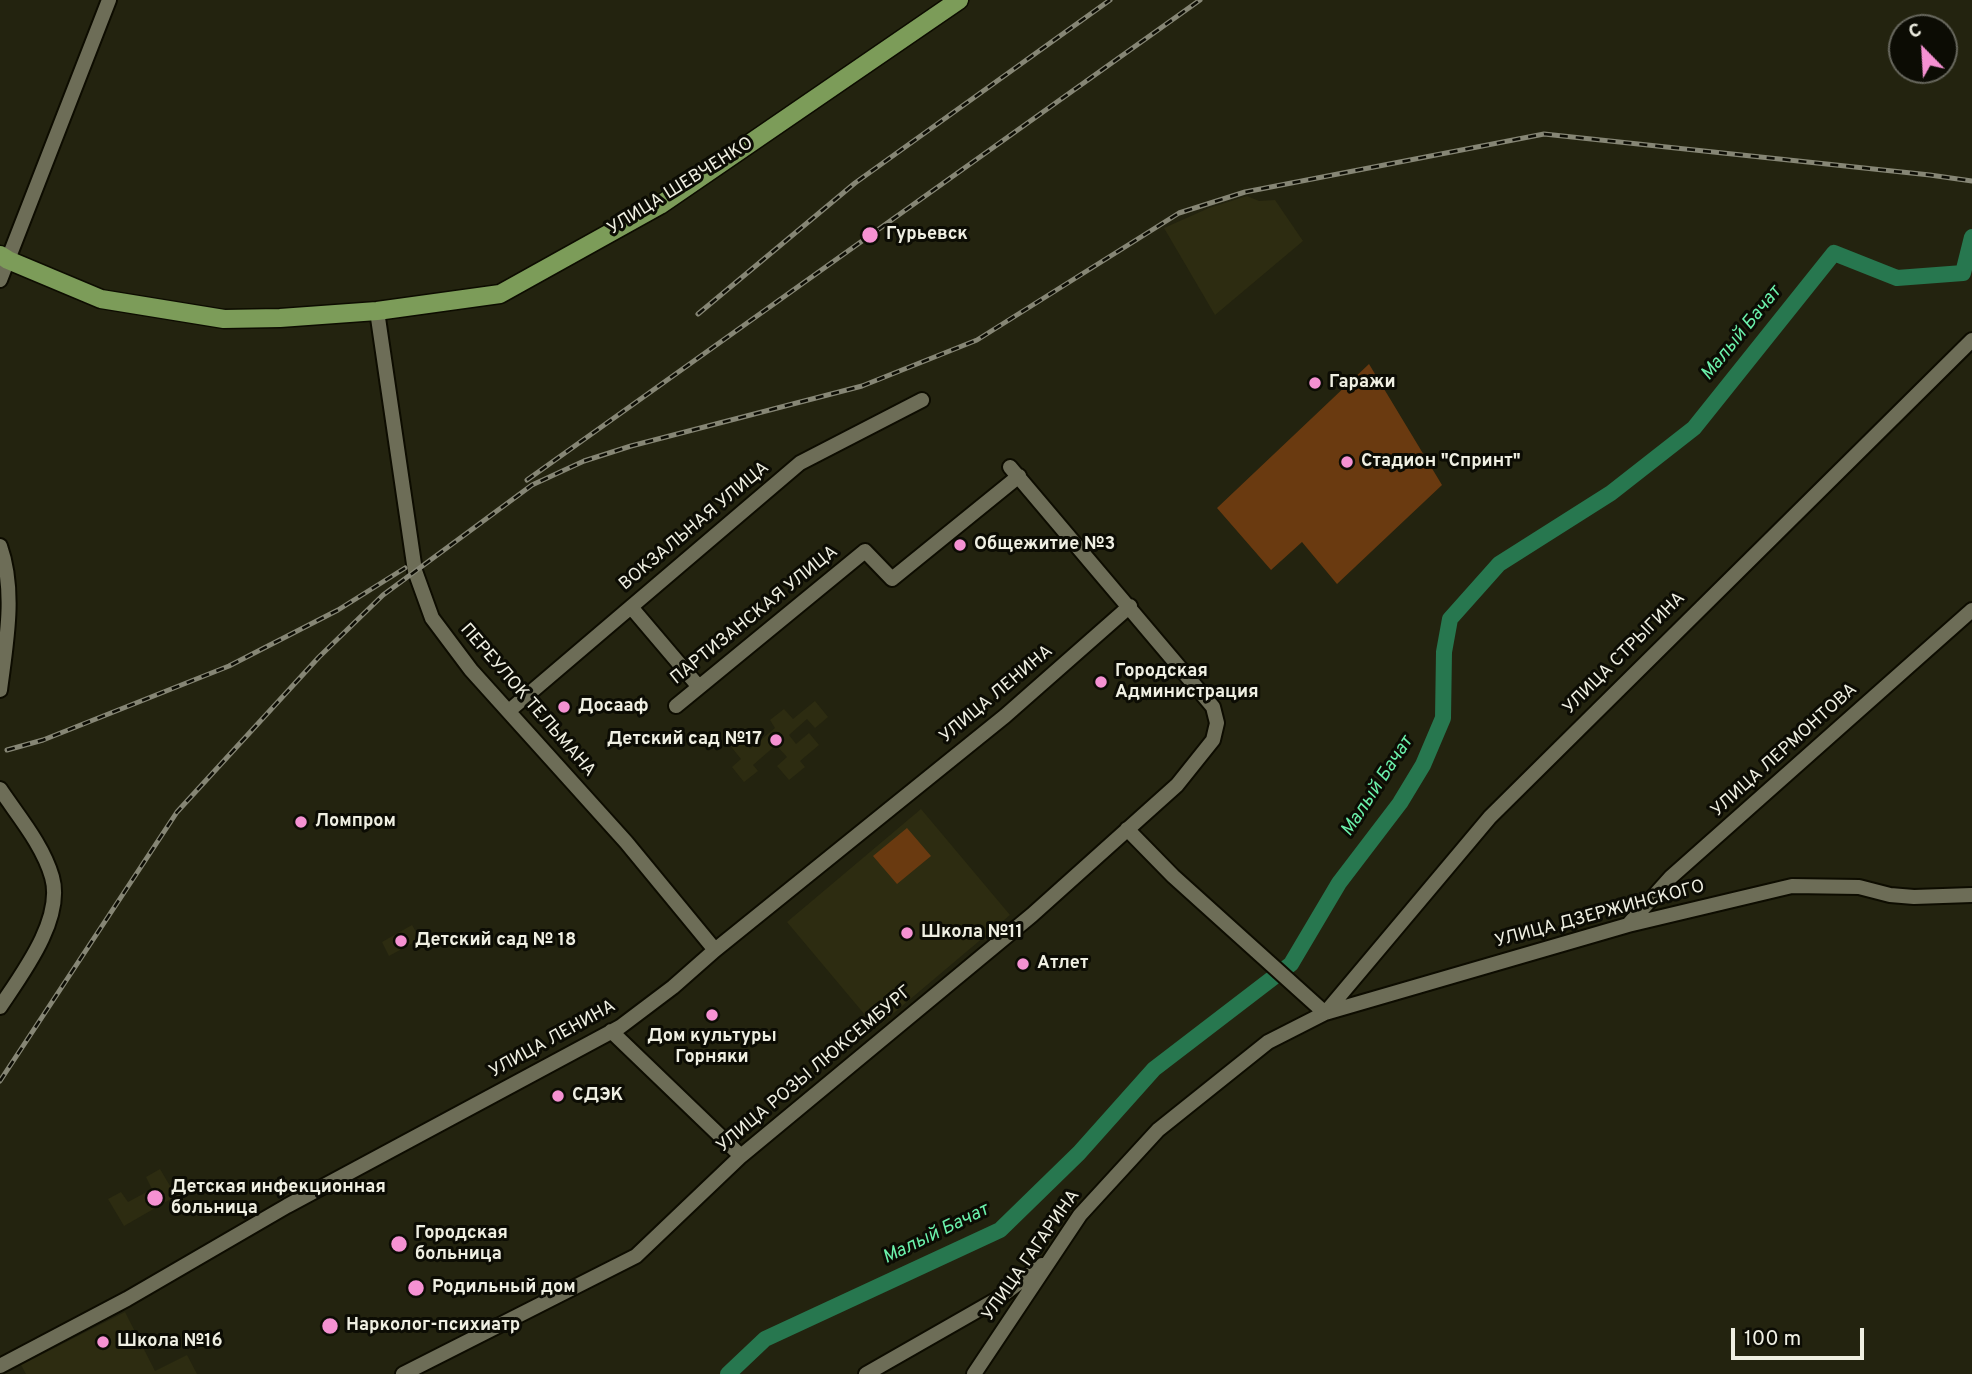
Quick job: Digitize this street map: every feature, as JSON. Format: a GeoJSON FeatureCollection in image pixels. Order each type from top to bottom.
{"type":"FeatureCollection","features":[{"type":"Feature","properties":{"kind":"main road","name":"УЛИЦА ШЕВЧЕНКО"},"geometry":{"type":"LineString","coordinates":[[4,258],[101,299],[225,319],[377,311],[500,294],[660,205],[959,0]]}},
{"type":"Feature","properties":{"kind":"street"},"geometry":{"type":"LineString","coordinates":[[0,280],[4,258],[109,0]]}},
{"type":"Feature","properties":{"kind":"street","name":"ПЕРЕУЛОК ТЕЛЬМАНА"},"geometry":{"type":"LineString","coordinates":[[377,311],[415,571],[432,618],[471,670],[510,710],[626,842],[715,950]]}},
{"type":"Feature","properties":{"kind":"street","name":"УЛИЦА СТРЫГИНА"},"geometry":{"type":"LineString","coordinates":[[1325,1013],[1490,817],[1972,340]]}},
{"type":"Feature","properties":{"kind":"street","name":"ВОКЗАЛЬНАЯ УЛИЦА"},"geometry":{"type":"LineString","coordinates":[[510,710],[800,463],[922,400]]}},
{"type":"Feature","properties":{"kind":"street","name":"ПАРТИЗАНСКАЯ УЛИЦА"},"geometry":{"type":"LineString","coordinates":[[676,706],[865,551],[892,579],[1014,471],[1130,606]]}},
{"type":"Feature","properties":{"kind":"street"},"geometry":{"type":"LineString","coordinates":[[0,546],[9,588],[0,690]]}},
{"type":"Feature","properties":{"kind":"street","name":"УЛИЦА РОЗЫ ЛЮКСЕМБУРГ"},"geometry":{"type":"LineString","coordinates":[[403,1374],[636,1256],[741,1156],[1032,915],[1177,785],[1213,740],[1217,723],[1213,708],[1130,606]]}},
{"type":"Feature","properties":{"kind":"street","name":"УЛИЦА ЛЕНИНА"},"geometry":{"type":"LineString","coordinates":[[0,1366],[127,1299],[287,1206],[611,1031],[673,987],[715,950],[1005,716],[1130,606]]}},
{"type":"Feature","properties":{"kind":"street"},"geometry":{"type":"LineString","coordinates":[[631,607],[699,687]]}},
{"type":"Feature","properties":{"kind":"street","name":"УЛИЦА ЛЕРМОНТОВА"},"geometry":{"type":"LineString","coordinates":[[1628,925],[1671,877],[1972,610]]}},
{"type":"Feature","properties":{"kind":"street"},"geometry":{"type":"LineString","coordinates":[[0,789],[44,858],[52,878],[55,898],[39,948],[0,1007]]}},
{"type":"Feature","properties":{"kind":"street"},"geometry":{"type":"LineString","coordinates":[[1127,829],[1173,876],[1325,1013]]}},
{"type":"Feature","properties":{"kind":"street","name":"УЛИЦА ДЗЕРЖИНСКОГО"},"geometry":{"type":"LineString","coordinates":[[1325,1013],[1628,925],[1792,886],[1859,887],[1890,895],[1914,897],[1972,895]]}},
{"type":"Feature","properties":{"kind":"street","name":"УЛИЦА ГАГАРИНА"},"geometry":{"type":"LineString","coordinates":[[974,1374],[1080,1215],[1158,1130],[1268,1042],[1325,1013]]}},
{"type":"Feature","properties":{"kind":"street"},"geometry":{"type":"LineString","coordinates":[[611,1031],[741,1156]]}},
{"type":"Feature","properties":{"kind":"street"},"geometry":{"type":"LineString","coordinates":[[866,1374],[999,1298],[1052,1258]]}},
{"type":"Feature","properties":{"kind":"shaded area"},"geometry":{"type":"Polygon","coordinates":[[[1247,196],[1259,201],[1275,200],[1303,241],[1215,315],[1164,228],[1209,208],[1247,196]]]}},
{"type":"Feature","properties":{"kind":"shaded area","name":"Стадион \"Спринт\""},"geometry":{"type":"Polygon","coordinates":[[[1369,364],[1442,485],[1337,584],[1302,542],[1271,570],[1217,508],[1369,364]]]}},
{"type":"Feature","properties":{"kind":"shaded area","name":"Детский сад №17"},"geometry":{"type":"Polygon","coordinates":[[[815,701],[828,717],[815,728],[807,719],[789,735],[796,744],[809,733],[819,745],[800,761],[805,767],[789,780],[777,766],[787,757],[776,745],[753,765],[758,771],[744,782],[732,767],[741,759],[729,744],[739,736],[750,749],[775,728],[770,720],[784,709],[793,719],[815,701]]]}},
{"type":"Feature","properties":{"kind":"shaded area"},"geometry":{"type":"Polygon","coordinates":[[[921,809],[1010,915],[876,1028],[787,922],[921,809]]]}},
{"type":"Feature","properties":{"kind":"shaded area"},"geometry":{"type":"Polygon","coordinates":[[[907,828],[931,856],[897,884],[873,856],[907,828]]]}},
{"type":"Feature","properties":{"kind":"shaded area","name":"Детский сад № 18"},"geometry":{"type":"Polygon","coordinates":[[[412,925],[420,939],[389,956],[382,942],[412,925]]]}},
{"type":"Feature","properties":{"kind":"shaded area","name":"Детская инфекционная больница"},"geometry":{"type":"Polygon","coordinates":[[[160,1169],[176,1196],[124,1226],[108,1199],[121,1192],[128,1202],[152,1189],[146,1177],[160,1169]]]}},
{"type":"Feature","properties":{"kind":"shaded area","name":"Школа №16"},"geometry":{"type":"Polygon","coordinates":[[[125,1312],[155,1371],[187,1355],[197,1374],[26,1374],[21,1365],[125,1312]]]}},
{"type":"Feature","properties":{"kind":"waterway","name":"Малый Бачат"},"geometry":{"type":"LineString","coordinates":[[728,1374],[765,1339],[1000,1230],[1079,1153],[1154,1069],[1291,964],[1339,883],[1400,803],[1423,765],[1443,718],[1444,652],[1450,619],[1499,564],[1611,493],[1694,428],[1834,253],[1897,278],[1963,273],[1972,237]]}},
{"type":"Feature","properties":{"kind":"railway"},"geometry":{"type":"LineString","coordinates":[[698,314],[855,183],[1110,0]]}},
{"type":"Feature","properties":{"kind":"railway"},"geometry":{"type":"LineString","coordinates":[[527,480],[1200,0]]}},
{"type":"Feature","properties":{"kind":"railway"},"geometry":{"type":"LineString","coordinates":[[0,1081],[177,812],[319,657],[383,595],[532,485],[584,461],[631,446],[862,386],[977,340],[1179,213],[1245,192],[1544,134],[1972,181]]}},
{"type":"Feature","properties":{"kind":"railway"},"geometry":{"type":"LineString","coordinates":[[7,750],[43,740],[229,666],[338,610],[405,568]]}},
{"type":"Feature","properties":{"kind":"place","name":"Гурьевск"},"geometry":{"type":"Point","coordinates":[870,235]}},
{"type":"Feature","properties":{"kind":"place","name":"Гаражи"},"geometry":{"type":"Point","coordinates":[1315,383]}},
{"type":"Feature","properties":{"kind":"place","name":"Стадион \"Спринт\""},"geometry":{"type":"Point","coordinates":[1347,462]}},
{"type":"Feature","properties":{"kind":"place","name":"Общежитие №3"},"geometry":{"type":"Point","coordinates":[960,545]}},
{"type":"Feature","properties":{"kind":"place","name":"Городская Администрация"},"geometry":{"type":"Point","coordinates":[1101,682]}},
{"type":"Feature","properties":{"kind":"place","name":"Досааф"},"geometry":{"type":"Point","coordinates":[564,707]}},
{"type":"Feature","properties":{"kind":"place","name":"Детский сад №17"},"geometry":{"type":"Point","coordinates":[776,740]}},
{"type":"Feature","properties":{"kind":"place","name":"Ломпром"},"geometry":{"type":"Point","coordinates":[301,822]}},
{"type":"Feature","properties":{"kind":"place","name":"Школа №11"},"geometry":{"type":"Point","coordinates":[907,933]}},
{"type":"Feature","properties":{"kind":"place","name":"Детский сад № 18"},"geometry":{"type":"Point","coordinates":[401,941]}},
{"type":"Feature","properties":{"kind":"place","name":"Атлет"},"geometry":{"type":"Point","coordinates":[1023,964]}},
{"type":"Feature","properties":{"kind":"place","name":"Дом культуры Горняки"},"geometry":{"type":"Point","coordinates":[712,1015]}},
{"type":"Feature","properties":{"kind":"place","name":"СДЭК"},"geometry":{"type":"Point","coordinates":[558,1096]}},
{"type":"Feature","properties":{"kind":"place","name":"Детская инфекционная больница"},"geometry":{"type":"Point","coordinates":[155,1198]}},
{"type":"Feature","properties":{"kind":"place","name":"Городская больница"},"geometry":{"type":"Point","coordinates":[399,1244]}},
{"type":"Feature","properties":{"kind":"place","name":"Родильный дом"},"geometry":{"type":"Point","coordinates":[416,1288]}},
{"type":"Feature","properties":{"kind":"place","name":"Нарколог-психиатр"},"geometry":{"type":"Point","coordinates":[330,1326]}},
{"type":"Feature","properties":{"kind":"place","name":"Школа №16"},"geometry":{"type":"Point","coordinates":[103,1342]}}]}
